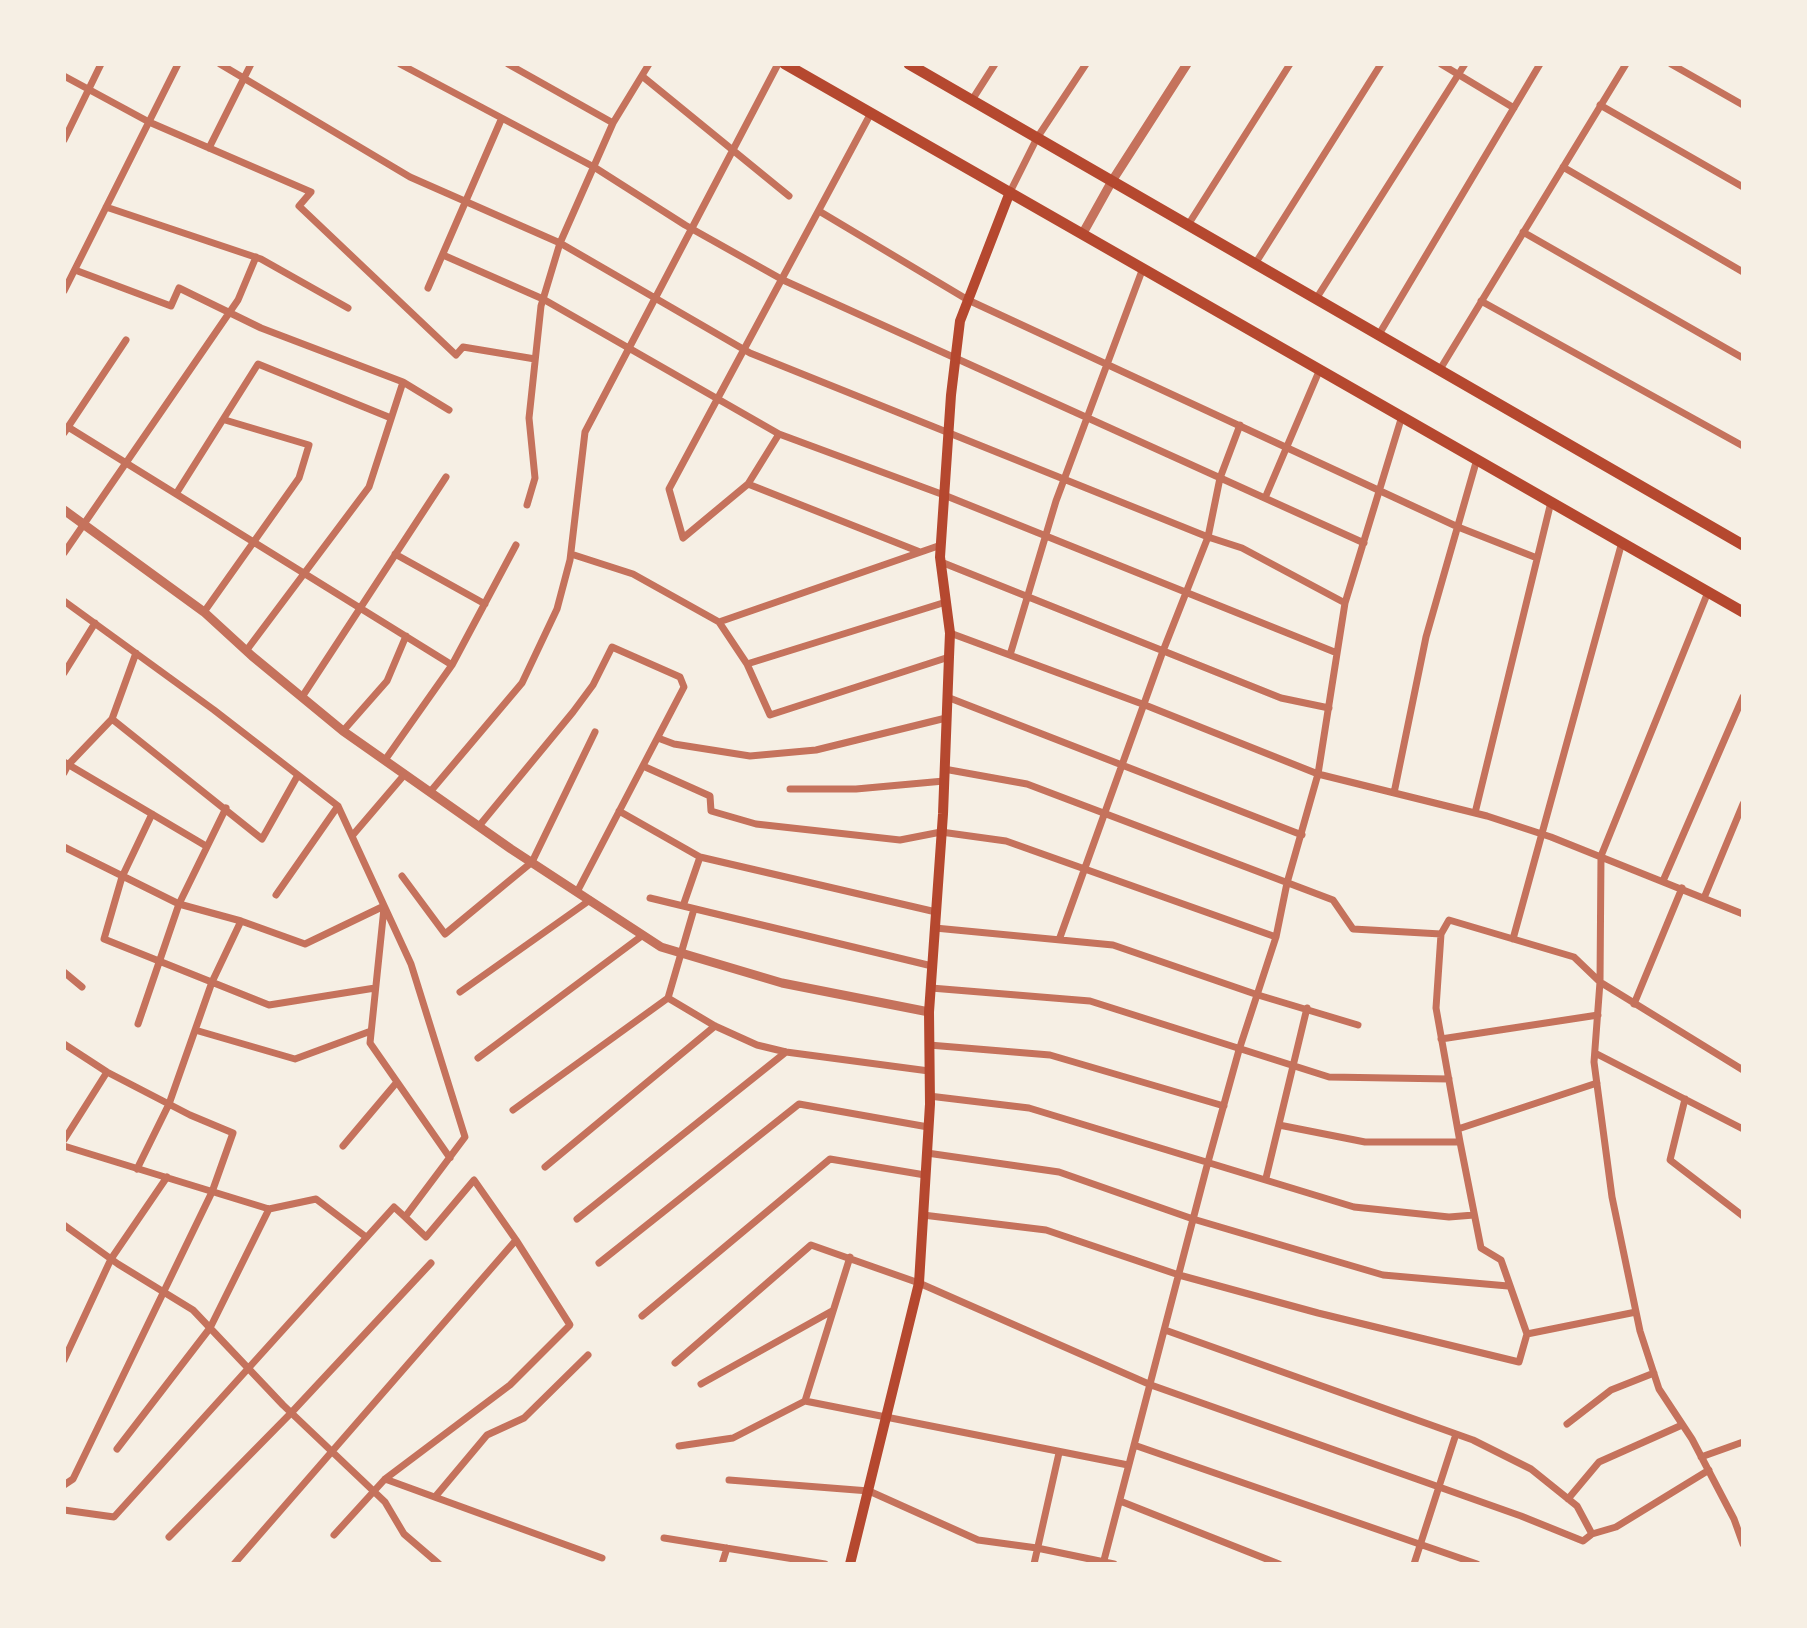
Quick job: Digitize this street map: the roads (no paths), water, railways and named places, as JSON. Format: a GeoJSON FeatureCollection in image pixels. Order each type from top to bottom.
{"type":"FeatureCollection","features":[{"type":"Feature","properties":{"kind":"main road"},"geometry":{"type":"LineString","coordinates":[[785,64],[1743,612]]}},
{"type":"Feature","properties":{"kind":"main road"},"geometry":{"type":"LineString","coordinates":[[909,64],[1743,545]]}},
{"type":"Feature","properties":{"kind":"main road"},"geometry":{"type":"LineString","coordinates":[[850,1564],[919,1283],[928,1127],[929,1012],[950,633],[941,562],[949,432],[960,321],[1010,192]]}},
{"type":"Feature","properties":{"kind":"street"},"geometry":{"type":"LineString","coordinates":[[64,140],[101,64]]}},
{"type":"Feature","properties":{"kind":"street"},"geometry":{"type":"LineString","coordinates":[[64,291],[178,64]]}},
{"type":"Feature","properties":{"kind":"street"},"geometry":{"type":"LineString","coordinates":[[220,64],[410,177],[560,243],[744,350],[1242,548],[1345,603]]}},
{"type":"Feature","properties":{"kind":"street"},"geometry":{"type":"LineString","coordinates":[[209,148],[251,64]]}},
{"type":"Feature","properties":{"kind":"street"},"geometry":{"type":"LineString","coordinates":[[400,64],[594,167],[783,280],[1364,543]]}},
{"type":"Feature","properties":{"kind":"street"},"geometry":{"type":"LineString","coordinates":[[508,64],[613,123]]}},
{"type":"Feature","properties":{"kind":"street"},"geometry":{"type":"LineString","coordinates":[[527,505],[535,478],[529,418],[543,299],[560,243],[613,123],[649,64]]}},
{"type":"Feature","properties":{"kind":"street"},"geometry":{"type":"LineString","coordinates":[[430,792],[522,683],[557,609],[571,554],[585,432],[778,64]]}},
{"type":"Feature","properties":{"kind":"street"},"geometry":{"type":"LineString","coordinates":[[972,100],[995,64]]}},
{"type":"Feature","properties":{"kind":"street"},"geometry":{"type":"LineString","coordinates":[[1010,192],[1037,138],[1086,64]]}},
{"type":"Feature","properties":{"kind":"street"},"geometry":{"type":"LineString","coordinates":[[1083,233],[1112,181],[1187,64]]}},
{"type":"Feature","properties":{"kind":"street"},"geometry":{"type":"LineString","coordinates":[[1188,225],[1290,64]]}},
{"type":"Feature","properties":{"kind":"street"},"geometry":{"type":"LineString","coordinates":[[1255,264],[1381,64]]}},
{"type":"Feature","properties":{"kind":"street"},"geometry":{"type":"LineString","coordinates":[[1441,64],[1514,108]]}},
{"type":"Feature","properties":{"kind":"street"},"geometry":{"type":"LineString","coordinates":[[1316,299],[1465,64]]}},
{"type":"Feature","properties":{"kind":"street"},"geometry":{"type":"LineString","coordinates":[[1378,336],[1540,64]]}},
{"type":"Feature","properties":{"kind":"street"},"geometry":{"type":"LineString","coordinates":[[1439,371],[1626,64]]}},
{"type":"Feature","properties":{"kind":"street"},"geometry":{"type":"LineString","coordinates":[[1671,64],[1743,105]]}},
{"type":"Feature","properties":{"kind":"street"},"geometry":{"type":"LineString","coordinates":[[64,76],[149,122],[311,192],[299,206],[456,355],[463,347],[535,359]]}},
{"type":"Feature","properties":{"kind":"street"},"geometry":{"type":"LineString","coordinates":[[642,76],[789,196]]}},
{"type":"Feature","properties":{"kind":"street"},"geometry":{"type":"LineString","coordinates":[[1600,105],[1743,187]]}},
{"type":"Feature","properties":{"kind":"street"},"geometry":{"type":"LineString","coordinates":[[779,434],[748,484],[683,538],[669,489],[871,113]]}},
{"type":"Feature","properties":{"kind":"street"},"geometry":{"type":"LineString","coordinates":[[428,288],[501,120]]}},
{"type":"Feature","properties":{"kind":"street"},"geometry":{"type":"LineString","coordinates":[[1563,167],[1743,272]]}},
{"type":"Feature","properties":{"kind":"street"},"geometry":{"type":"LineString","coordinates":[[106,207],[256,257],[348,308]]}},
{"type":"Feature","properties":{"kind":"street"},"geometry":{"type":"LineString","coordinates":[[819,211],[968,300],[1458,527],[1537,558]]}},
{"type":"Feature","properties":{"kind":"street"},"geometry":{"type":"LineString","coordinates":[[1523,232],[1743,358]]}},
{"type":"Feature","properties":{"kind":"street"},"geometry":{"type":"LineString","coordinates":[[443,255],[543,299],[779,434],[944,495],[1337,653]]}},
{"type":"Feature","properties":{"kind":"street"},"geometry":{"type":"LineString","coordinates":[[64,553],[238,300],[256,257]]}},
{"type":"Feature","properties":{"kind":"street"},"geometry":{"type":"LineString","coordinates":[[1010,655],[1064,477],[1143,268]]}},
{"type":"Feature","properties":{"kind":"street"},"geometry":{"type":"LineString","coordinates":[[75,270],[171,306],[179,288],[261,328],[403,382],[449,410]]}},
{"type":"Feature","properties":{"kind":"street"},"geometry":{"type":"LineString","coordinates":[[1481,301],[1743,446]]}},
{"type":"Feature","properties":{"kind":"street"},"geometry":{"type":"LineString","coordinates":[[126,340],[66,430],[126,463],[452,665]]}},
{"type":"Feature","properties":{"kind":"street"},"geometry":{"type":"LineString","coordinates":[[176,494],[258,364],[391,418]]}},
{"type":"Feature","properties":{"kind":"street"},"geometry":{"type":"LineString","coordinates":[[1265,498],[1320,369]]}},
{"type":"Feature","properties":{"kind":"street"},"geometry":{"type":"LineString","coordinates":[[246,651],[369,487],[403,382]]}},
{"type":"Feature","properties":{"kind":"street"},"geometry":{"type":"LineString","coordinates":[[1104,1562],[1208,1162],[1239,1050],[1276,937],[1287,883],[1318,774],[1345,603],[1402,416]]}},
{"type":"Feature","properties":{"kind":"street"},"geometry":{"type":"LineString","coordinates":[[204,612],[299,478],[309,445],[225,420]]}},
{"type":"Feature","properties":{"kind":"street"},"geometry":{"type":"LineString","coordinates":[[1059,940],[1163,651],[1208,537],[1220,478],[1240,425]]}},
{"type":"Feature","properties":{"kind":"street"},"geometry":{"type":"LineString","coordinates":[[1394,793],[1426,637],[1477,459]]}},
{"type":"Feature","properties":{"kind":"street"},"geometry":{"type":"LineString","coordinates":[[302,697],[446,477]]}},
{"type":"Feature","properties":{"kind":"street"},"geometry":{"type":"LineString","coordinates":[[748,484],[920,552]]}},
{"type":"Feature","properties":{"kind":"street"},"geometry":{"type":"LineString","coordinates":[[1475,813],[1551,502]]}},
{"type":"Feature","properties":{"kind":"street"},"geometry":{"type":"LineString","coordinates":[[64,510],[204,612],[343,731],[661,947],[782,983],[929,1012]]}},
{"type":"Feature","properties":{"kind":"street"},"geometry":{"type":"LineString","coordinates":[[1513,939],[1622,542]]}},
{"type":"Feature","properties":{"kind":"street"},"geometry":{"type":"LineString","coordinates":[[385,760],[452,665],[516,545]]}},
{"type":"Feature","properties":{"kind":"street"},"geometry":{"type":"LineString","coordinates":[[719,622],[941,545]]}},
{"type":"Feature","properties":{"kind":"street"},"geometry":{"type":"LineString","coordinates":[[395,554],[485,604]]}},
{"type":"Feature","properties":{"kind":"street"},"geometry":{"type":"LineString","coordinates":[[571,554],[633,574],[719,622],[747,664],[770,715],[949,657]]}},
{"type":"Feature","properties":{"kind":"street"},"geometry":{"type":"LineString","coordinates":[[941,562],[1281,698],[1329,708]]}},
{"type":"Feature","properties":{"kind":"street"},"geometry":{"type":"LineString","coordinates":[[1708,592],[1601,856],[1600,982],[1595,1053],[1612,1197],[1636,1312],[1654,1373],[1659,1389],[1740,1526],[1743,1544]]}},
{"type":"Feature","properties":{"kind":"street"},"geometry":{"type":"LineString","coordinates":[[64,601],[338,806],[411,964],[465,1137],[405,1217]]}},
{"type":"Feature","properties":{"kind":"street"},"geometry":{"type":"LineString","coordinates":[[747,664],[946,602]]}},
{"type":"Feature","properties":{"kind":"street"},"geometry":{"type":"LineString","coordinates":[[64,673],[95,623]]}},
{"type":"Feature","properties":{"kind":"street"},"geometry":{"type":"LineString","coordinates":[[950,633],[1145,705],[1318,774],[1475,813],[1543,834],[1743,914]]}},
{"type":"Feature","properties":{"kind":"street"},"geometry":{"type":"LineString","coordinates":[[343,731],[387,681],[406,636]]}},
{"type":"Feature","properties":{"kind":"street"},"geometry":{"type":"LineString","coordinates":[[479,826],[573,712],[593,685],[612,647],[680,677],[684,687],[577,892]]}},
{"type":"Feature","properties":{"kind":"street"},"geometry":{"type":"LineString","coordinates":[[136,653],[112,719],[65,767],[206,846]]}},
{"type":"Feature","properties":{"kind":"street"},"geometry":{"type":"LineString","coordinates":[[947,697],[1302,835]]}},
{"type":"Feature","properties":{"kind":"street"},"geometry":{"type":"LineString","coordinates":[[1663,881],[1743,697]]}},
{"type":"Feature","properties":{"kind":"street"},"geometry":{"type":"LineString","coordinates":[[658,738],[674,744],[750,756],[816,750],[946,718]]}},
{"type":"Feature","properties":{"kind":"street"},"geometry":{"type":"LineString","coordinates":[[112,719],[262,839],[298,775]]}},
{"type":"Feature","properties":{"kind":"street"},"geometry":{"type":"LineString","coordinates":[[402,876],[445,934],[532,862],[595,732]]}},
{"type":"Feature","properties":{"kind":"street"},"geometry":{"type":"LineString","coordinates":[[643,766],[710,796],[711,811],[756,824],[900,840],[941,832],[1006,841],[1276,937]]}},
{"type":"Feature","properties":{"kind":"street"},"geometry":{"type":"LineString","coordinates":[[944,769],[1027,784],[1333,900],[1353,929],[1441,934]]}},
{"type":"Feature","properties":{"kind":"street"},"geometry":{"type":"LineString","coordinates":[[352,836],[405,774]]}},
{"type":"Feature","properties":{"kind":"street"},"geometry":{"type":"LineString","coordinates":[[790,789],[856,789],[944,781]]}},
{"type":"Feature","properties":{"kind":"street"},"geometry":{"type":"LineString","coordinates":[[1704,898],[1743,804]]}},
{"type":"Feature","properties":{"kind":"street"},"geometry":{"type":"LineString","coordinates":[[276,895],[338,806]]}},
{"type":"Feature","properties":{"kind":"street"},"geometry":{"type":"LineString","coordinates":[[138,1024],[179,904],[226,808]]}},
{"type":"Feature","properties":{"kind":"street"},"geometry":{"type":"LineString","coordinates":[[619,811],[700,857],[936,912]]}},
{"type":"Feature","properties":{"kind":"street"},"geometry":{"type":"LineString","coordinates":[[152,814],[122,877],[104,939],[269,1005],[375,988]]}},
{"type":"Feature","properties":{"kind":"street"},"geometry":{"type":"LineString","coordinates":[[64,847],[179,904],[241,921],[305,944],[384,906]]}},
{"type":"Feature","properties":{"kind":"street"},"geometry":{"type":"LineString","coordinates":[[683,906],[700,857]]}},
{"type":"Feature","properties":{"kind":"street"},"geometry":{"type":"LineString","coordinates":[[1634,1004],[1682,888]]}},
{"type":"Feature","properties":{"kind":"street"},"geometry":{"type":"LineString","coordinates":[[650,898],[932,966]]}},
{"type":"Feature","properties":{"kind":"street"},"geometry":{"type":"LineString","coordinates":[[460,992],[590,900]]}},
{"type":"Feature","properties":{"kind":"street"},"geometry":{"type":"LineString","coordinates":[[384,906],[370,1043],[450,1158]]}},
{"type":"Feature","properties":{"kind":"street"},"geometry":{"type":"LineString","coordinates":[[513,1110],[668,998],[694,909]]}},
{"type":"Feature","properties":{"kind":"street"},"geometry":{"type":"LineString","coordinates":[[923,1215],[1046,1230],[1179,1275],[1519,1362],[1527,1334],[1501,1260],[1481,1248],[1436,1008],[1441,934],[1449,920],[1574,957],[1600,982],[1743,1070]]}},
{"type":"Feature","properties":{"kind":"street"},"geometry":{"type":"LineString","coordinates":[[137,1169],[169,1104],[212,982],[241,921]]}},
{"type":"Feature","properties":{"kind":"street"},"geometry":{"type":"LineString","coordinates":[[935,928],[1113,945],[1258,995],[1358,1025]]}},
{"type":"Feature","properties":{"kind":"street"},"geometry":{"type":"LineString","coordinates":[[478,1058],[643,935]]}},
{"type":"Feature","properties":{"kind":"street"},"geometry":{"type":"LineString","coordinates":[[64,972],[82,987]]}},
{"type":"Feature","properties":{"kind":"street"},"geometry":{"type":"LineString","coordinates":[[931,988],[1090,1001],[1329,1077],[1449,1079]]}},
{"type":"Feature","properties":{"kind":"street"},"geometry":{"type":"LineString","coordinates":[[668,998],[715,1026],[757,1045],[786,1052],[929,1071]]}},
{"type":"Feature","properties":{"kind":"street"},"geometry":{"type":"LineString","coordinates":[[1266,1178],[1307,1008]]}},
{"type":"Feature","properties":{"kind":"street"},"geometry":{"type":"LineString","coordinates":[[1441,1039],[1598,1015]]}},
{"type":"Feature","properties":{"kind":"street"},"geometry":{"type":"LineString","coordinates":[[545,1167],[715,1026]]}},
{"type":"Feature","properties":{"kind":"street"},"geometry":{"type":"LineString","coordinates":[[195,1030],[295,1059],[371,1031]]}},
{"type":"Feature","properties":{"kind":"street"},"geometry":{"type":"LineString","coordinates":[[64,1044],[107,1072],[233,1133],[212,1192],[64,1485]]}},
{"type":"Feature","properties":{"kind":"street"},"geometry":{"type":"LineString","coordinates":[[929,1045],[1050,1055],[1224,1106]]}},
{"type":"Feature","properties":{"kind":"street"},"geometry":{"type":"LineString","coordinates":[[577,1219],[786,1052]]}},
{"type":"Feature","properties":{"kind":"street"},"geometry":{"type":"LineString","coordinates":[[1595,1053],[1743,1129]]}},
{"type":"Feature","properties":{"kind":"street"},"geometry":{"type":"LineString","coordinates":[[64,1140],[107,1072]]}},
{"type":"Feature","properties":{"kind":"street"},"geometry":{"type":"LineString","coordinates":[[343,1146],[397,1082]]}},
{"type":"Feature","properties":{"kind":"street"},"geometry":{"type":"LineString","coordinates":[[1458,1129],[1597,1083]]}},
{"type":"Feature","properties":{"kind":"street"},"geometry":{"type":"LineString","coordinates":[[929,1096],[1029,1108],[1354,1207],[1449,1217],[1474,1215]]}},
{"type":"Feature","properties":{"kind":"street"},"geometry":{"type":"LineString","coordinates":[[1685,1099],[1670,1160],[1743,1216]]}},
{"type":"Feature","properties":{"kind":"street"},"geometry":{"type":"LineString","coordinates":[[599,1263],[799,1104],[928,1127]]}},
{"type":"Feature","properties":{"kind":"street"},"geometry":{"type":"LineString","coordinates":[[1279,1125],[1365,1142],[1460,1142]]}},
{"type":"Feature","properties":{"kind":"street"},"geometry":{"type":"LineString","coordinates":[[64,1146],[269,1209],[316,1199],[366,1237]]}},
{"type":"Feature","properties":{"kind":"street"},"geometry":{"type":"LineString","coordinates":[[927,1153],[1059,1172],[1193,1219],[1383,1275],[1508,1286]]}},
{"type":"Feature","properties":{"kind":"street"},"geometry":{"type":"LineString","coordinates":[[642,1316],[830,1159],[925,1175]]}},
{"type":"Feature","properties":{"kind":"street"},"geometry":{"type":"LineString","coordinates":[[64,1360],[111,1259],[167,1177]]}},
{"type":"Feature","properties":{"kind":"street"},"geometry":{"type":"LineString","coordinates":[[64,1510],[114,1517],[394,1207],[426,1237],[474,1180],[570,1325],[510,1385],[385,1479],[334,1535]]}},
{"type":"Feature","properties":{"kind":"street"},"geometry":{"type":"LineString","coordinates":[[117,1449],[210,1328],[269,1209]]}},
{"type":"Feature","properties":{"kind":"street"},"geometry":{"type":"LineString","coordinates":[[64,1238],[67,1228],[193,1310],[291,1413],[385,1502],[404,1534],[439,1564]]}},
{"type":"Feature","properties":{"kind":"street"},"geometry":{"type":"LineString","coordinates":[[234,1564],[516,1240]]}},
{"type":"Feature","properties":{"kind":"street"},"geometry":{"type":"LineString","coordinates":[[675,1363],[811,1245],[919,1283],[1151,1385],[1583,1541],[1592,1534],[1616,1527],[1709,1470]]}},
{"type":"Feature","properties":{"kind":"street"},"geometry":{"type":"LineString","coordinates":[[805,1401],[850,1257]]}},
{"type":"Feature","properties":{"kind":"street"},"geometry":{"type":"LineString","coordinates":[[169,1537],[291,1413],[431,1263]]}},
{"type":"Feature","properties":{"kind":"street"},"geometry":{"type":"LineString","coordinates":[[701,1384],[832,1311]]}},
{"type":"Feature","properties":{"kind":"street"},"geometry":{"type":"LineString","coordinates":[[1527,1334],[1636,1312]]}},
{"type":"Feature","properties":{"kind":"street"},"geometry":{"type":"LineString","coordinates":[[1165,1330],[1456,1434],[1531,1469],[1577,1506],[1592,1534]]}},
{"type":"Feature","properties":{"kind":"street"},"geometry":{"type":"LineString","coordinates":[[435,1497],[487,1435],[524,1418],[588,1355]]}},
{"type":"Feature","properties":{"kind":"street"},"geometry":{"type":"LineString","coordinates":[[1567,1424],[1611,1390],[1654,1373]]}},
{"type":"Feature","properties":{"kind":"street"},"geometry":{"type":"LineString","coordinates":[[679,1446],[733,1438],[805,1401],[1128,1465]]}},
{"type":"Feature","properties":{"kind":"street"},"geometry":{"type":"LineString","coordinates":[[1568,1499],[1599,1462],[1682,1425]]}},
{"type":"Feature","properties":{"kind":"street"},"geometry":{"type":"LineString","coordinates":[[1414,1564],[1456,1434]]}},
{"type":"Feature","properties":{"kind":"street"},"geometry":{"type":"LineString","coordinates":[[1701,1457],[1743,1442]]}},
{"type":"Feature","properties":{"kind":"street"},"geometry":{"type":"LineString","coordinates":[[1134,1445],[1477,1564]]}},
{"type":"Feature","properties":{"kind":"street"},"geometry":{"type":"LineString","coordinates":[[1034,1564],[1059,1453]]}},
{"type":"Feature","properties":{"kind":"street"},"geometry":{"type":"LineString","coordinates":[[385,1479],[602,1558]]}},
{"type":"Feature","properties":{"kind":"street"},"geometry":{"type":"LineString","coordinates":[[729,1480],[869,1491],[978,1540],[1114,1564]]}},
{"type":"Feature","properties":{"kind":"street"},"geometry":{"type":"LineString","coordinates":[[1120,1501],[1279,1564]]}},
{"type":"Feature","properties":{"kind":"street"},"geometry":{"type":"LineString","coordinates":[[664,1538],[825,1564]]}},
{"type":"Feature","properties":{"kind":"street"},"geometry":{"type":"LineString","coordinates":[[722,1564],[727,1548]]}}]}
